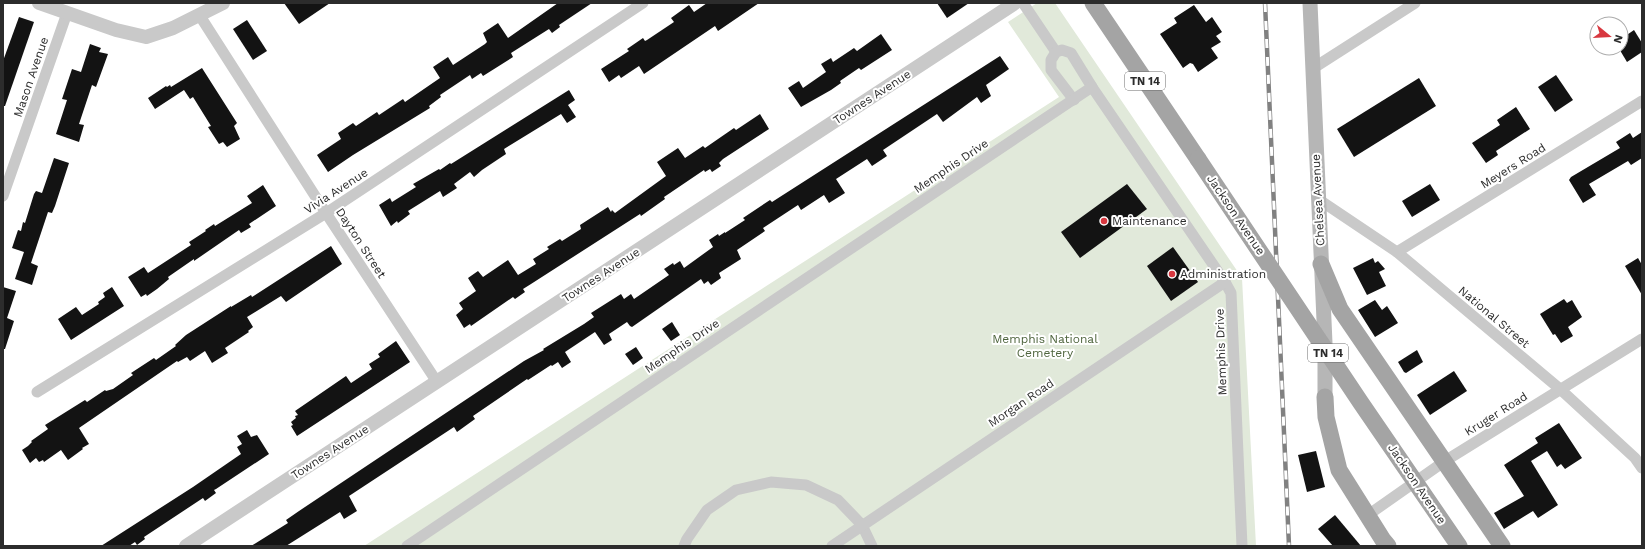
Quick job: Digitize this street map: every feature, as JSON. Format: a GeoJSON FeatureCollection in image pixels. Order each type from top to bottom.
{"type":"FeatureCollection","features":[{"type":"Feature","properties":{"kind":"main road","name":"Jackson Avenue"},"geometry":{"type":"LineString","coordinates":[[1093,3],[1361,403],[1459,546]]}},
{"type":"Feature","properties":{"kind":"main road","name":"Chelsea Avenue"},"geometry":{"type":"LineString","coordinates":[[1310,3],[1325,343],[1325,397]]}},
{"type":"Feature","properties":{"kind":"main road"},"geometry":{"type":"LineString","coordinates":[[1321,264],[1340,309],[1502,546]]}},
{"type":"Feature","properties":{"kind":"main road"},"geometry":{"type":"LineString","coordinates":[[1325,397],[1326,417],[1339,470],[1388,546]]}},
{"type":"Feature","properties":{"kind":"street"},"geometry":{"type":"LineString","coordinates":[[39,3],[136,36],[146,36],[173,28],[200,16],[223,3]]}},
{"type":"Feature","properties":{"kind":"street","name":"Vivia Avenue"},"geometry":{"type":"LineString","coordinates":[[37,392],[326,214],[644,3]]}},
{"type":"Feature","properties":{"kind":"street","name":"Townes Avenue"},"geometry":{"type":"LineString","coordinates":[[186,546],[1015,3]]}},
{"type":"Feature","properties":{"kind":"street"},"geometry":{"type":"LineString","coordinates":[[1022,3],[1056,52]]}},
{"type":"Feature","properties":{"kind":"street"},"geometry":{"type":"LineString","coordinates":[[1312,69],[1416,3]]}},
{"type":"Feature","properties":{"kind":"street","name":"Mason Avenue"},"geometry":{"type":"LineString","coordinates":[[3,196],[67,13]]}},
{"type":"Feature","properties":{"kind":"street","name":"Dayton Street"},"geometry":{"type":"LineString","coordinates":[[200,16],[326,214],[437,382]]}},
{"type":"Feature","properties":{"kind":"street"},"geometry":{"type":"LineString","coordinates":[[1074,100],[1052,70],[1051,60],[1056,52],[1062,50],[1071,53],[1092,87]]}},
{"type":"Feature","properties":{"kind":"street","name":"Memphis Drive"},"geometry":{"type":"LineString","coordinates":[[407,546],[1092,87],[1231,293],[1242,546]]}},
{"type":"Feature","properties":{"kind":"street","name":"Meyers Road"},"geometry":{"type":"LineString","coordinates":[[1397,252],[1642,101]]}},
{"type":"Feature","properties":{"kind":"street","name":"National Street"},"geometry":{"type":"LineString","coordinates":[[1318,199],[1397,252],[1560,389],[1636,458],[1642,468]]}},
{"type":"Feature","properties":{"kind":"street","name":"Morgan Road"},"geometry":{"type":"LineString","coordinates":[[832,546],[1225,282]]}},
{"type":"Feature","properties":{"kind":"street","name":"Kruger Road"},"geometry":{"type":"LineString","coordinates":[[1368,515],[1445,461],[1642,339]]}},
{"type":"Feature","properties":{"kind":"street"},"geometry":{"type":"LineString","coordinates":[[684,546],[686,539],[707,510],[736,490],[771,482],[806,485],[838,500],[862,525],[872,546]]}},
{"type":"Feature","properties":{"kind":"green space","name":"Memphis National Cemetery"},"geometry":{"type":"Polygon","coordinates":[[[1037,3],[1055,3],[1242,278],[1256,546],[364,546],[1059,97],[1008,22],[1037,3]]]}},
{"type":"Feature","properties":{"kind":"building"},"geometry":{"type":"Polygon","coordinates":[[[284,3],[330,3],[299,24],[284,3]]]}},
{"type":"Feature","properties":{"kind":"building"},"geometry":{"type":"Polygon","coordinates":[[[558,3],[592,3],[559,25],[560,27],[552,33],[549,29],[511,53],[513,57],[483,76],[481,73],[472,79],[470,75],[440,95],[441,97],[429,106],[430,108],[328,172],[317,155],[341,139],[338,133],[353,123],[356,126],[377,112],[379,115],[403,99],[405,102],[440,78],[433,67],[448,57],[453,65],[485,44],[487,42],[483,33],[498,23],[508,38],[558,3]]]}},
{"type":"Feature","properties":{"kind":"building"},"geometry":{"type":"Polygon","coordinates":[[[707,3],[759,3],[718,31],[715,26],[644,74],[639,66],[621,78],[619,75],[609,82],[601,69],[629,51],[627,49],[643,38],[645,41],[647,40],[674,22],[671,18],[689,5],[694,12],[707,3]]]}},
{"type":"Feature","properties":{"kind":"building"},"geometry":{"type":"Polygon","coordinates":[[[937,3],[969,3],[947,18],[937,3]]]}},
{"type":"Feature","properties":{"kind":"building"},"geometry":{"type":"Polygon","coordinates":[[[1194,5],[1206,22],[1212,17],[1222,32],[1216,36],[1221,42],[1211,48],[1218,58],[1198,72],[1193,64],[1190,63],[1183,68],[1160,34],[1177,23],[1174,18],[1194,5]]]}},
{"type":"Feature","properties":{"kind":"building"},"geometry":{"type":"Polygon","coordinates":[[[19,17],[34,22],[5,106],[3,106],[3,61],[19,17]]]}},
{"type":"Feature","properties":{"kind":"building"},"geometry":{"type":"Polygon","coordinates":[[[247,20],[267,51],[253,60],[233,29],[247,20]]]}},
{"type":"Feature","properties":{"kind":"building"},"geometry":{"type":"Polygon","coordinates":[[[1634,30],[1642,43],[1642,52],[1627,62],[1623,56],[1629,56],[1629,33],[1634,30]]]}},
{"type":"Feature","properties":{"kind":"building"},"geometry":{"type":"Polygon","coordinates":[[[881,34],[892,50],[861,70],[859,68],[840,81],[841,83],[831,90],[801,107],[788,88],[799,81],[803,88],[826,72],[821,64],[831,58],[833,62],[854,48],[857,51],[881,34]]]}},
{"type":"Feature","properties":{"kind":"building"},"geometry":{"type":"Polygon","coordinates":[[[90,44],[101,48],[99,52],[108,54],[96,87],[92,85],[79,124],[84,125],[79,142],[56,134],[67,100],[62,99],[72,69],[81,72],[90,44]]]}},
{"type":"Feature","properties":{"kind":"building"},"geometry":{"type":"Polygon","coordinates":[[[1000,56],[1009,69],[986,85],[991,96],[981,103],[977,97],[943,122],[937,114],[883,150],[887,156],[872,166],[867,159],[836,179],[845,193],[829,203],[824,195],[801,210],[798,205],[763,228],[765,231],[737,250],[741,259],[719,273],[721,278],[711,285],[708,281],[704,284],[701,279],[632,327],[627,322],[609,334],[612,340],[604,345],[595,332],[565,352],[571,362],[562,368],[558,362],[528,380],[527,379],[473,416],[475,419],[457,432],[454,427],[349,496],[357,511],[344,519],[340,512],[286,546],[251,546],[288,523],[286,520],[299,511],[524,361],[584,324],[594,317],[591,313],[621,294],[624,299],[631,294],[634,299],[669,275],[664,269],[673,263],[674,265],[680,261],[684,268],[713,247],[709,240],[718,234],[719,236],[725,233],[745,220],[743,218],[770,200],[772,202],[1000,56]]]}},
{"type":"Feature","properties":{"kind":"building"},"geometry":{"type":"Polygon","coordinates":[[[202,68],[237,123],[234,126],[240,139],[227,147],[223,142],[219,144],[208,127],[211,126],[193,97],[190,99],[184,90],[155,109],[148,98],[166,86],[167,87],[170,85],[171,87],[202,68]]]}},
{"type":"Feature","properties":{"kind":"building"},"geometry":{"type":"Polygon","coordinates":[[[1556,75],[1573,100],[1555,112],[1538,87],[1556,75]]]}},
{"type":"Feature","properties":{"kind":"building"},"geometry":{"type":"Polygon","coordinates":[[[1419,78],[1436,106],[1354,157],[1337,129],[1419,78]]]}},
{"type":"Feature","properties":{"kind":"building"},"geometry":{"type":"Polygon","coordinates":[[[569,90],[575,100],[568,105],[576,117],[567,123],[561,114],[504,149],[506,154],[474,177],[470,172],[454,184],[457,188],[443,197],[440,191],[408,211],[410,214],[398,223],[397,221],[391,226],[379,205],[390,198],[392,202],[416,187],[413,184],[450,163],[451,164],[569,90]]]}},
{"type":"Feature","properties":{"kind":"building"},"geometry":{"type":"Polygon","coordinates":[[[1516,107],[1530,129],[1496,151],[1498,155],[1486,163],[1472,143],[1500,125],[1497,120],[1516,107]]]}},
{"type":"Feature","properties":{"kind":"building"},"geometry":{"type":"Polygon","coordinates":[[[760,114],[769,129],[723,159],[719,163],[721,166],[712,172],[710,169],[705,172],[704,170],[664,197],[665,199],[641,216],[640,214],[523,289],[525,292],[515,299],[513,297],[471,326],[470,324],[464,328],[456,315],[463,309],[459,303],[476,291],[468,278],[478,271],[483,277],[508,260],[518,275],[536,264],[533,259],[549,249],[547,247],[560,239],[562,241],[581,229],[580,225],[608,207],[611,212],[612,210],[615,213],[666,176],[657,162],[678,148],[685,158],[703,146],[705,148],[734,128],[736,130],[760,114]]]}},
{"type":"Feature","properties":{"kind":"building"},"geometry":{"type":"Polygon","coordinates":[[[1642,132],[1642,158],[1631,165],[1628,161],[1589,184],[1596,195],[1583,203],[1569,180],[1571,177],[1620,148],[1616,142],[1630,133],[1633,138],[1642,132]]]}},
{"type":"Feature","properties":{"kind":"building"},"geometry":{"type":"Polygon","coordinates":[[[54,158],[69,163],[52,213],[48,212],[31,263],[38,266],[32,285],[15,279],[24,252],[12,248],[18,230],[21,231],[23,222],[25,223],[34,194],[36,191],[42,193],[54,158]]]}},
{"type":"Feature","properties":{"kind":"building","name":"Maintenance"},"geometry":{"type":"Polygon","coordinates":[[[1127,184],[1147,209],[1080,258],[1061,232],[1127,184]]]}},
{"type":"Feature","properties":{"kind":"building"},"geometry":{"type":"Polygon","coordinates":[[[1430,184],[1440,200],[1412,217],[1402,201],[1430,184]]]}},
{"type":"Feature","properties":{"kind":"building"},"geometry":{"type":"Polygon","coordinates":[[[263,185],[276,206],[249,224],[251,227],[241,233],[239,230],[168,277],[169,279],[147,296],[146,294],[141,297],[128,277],[144,267],[148,273],[191,245],[189,242],[206,231],[205,230],[214,224],[215,226],[252,203],[247,196],[263,185]]]}},
{"type":"Feature","properties":{"kind":"building"},"geometry":{"type":"Polygon","coordinates":[[[331,246],[342,264],[286,302],[281,296],[247,317],[253,327],[248,331],[249,332],[225,348],[228,353],[212,363],[205,351],[190,361],[187,357],[178,362],[177,361],[79,428],[89,444],[68,460],[61,450],[44,462],[43,460],[39,462],[36,458],[30,463],[22,450],[32,442],[31,441],[48,429],[45,425],[85,400],[87,402],[105,390],[113,389],[133,375],[131,373],[154,358],[156,360],[176,346],[175,345],[186,335],[231,306],[251,295],[252,297],[331,246]]]}},
{"type":"Feature","properties":{"kind":"building","name":"Administration"},"geometry":{"type":"Polygon","coordinates":[[[1173,247],[1198,282],[1171,301],[1147,266],[1173,247]]]}},
{"type":"Feature","properties":{"kind":"building"},"geometry":{"type":"Polygon","coordinates":[[[1373,258],[1375,263],[1378,261],[1385,269],[1379,272],[1386,286],[1367,295],[1353,268],[1373,258]]]}},
{"type":"Feature","properties":{"kind":"building"},"geometry":{"type":"Polygon","coordinates":[[[1638,258],[1642,265],[1642,295],[1625,266],[1638,258]]]}},
{"type":"Feature","properties":{"kind":"building"},"geometry":{"type":"Polygon","coordinates":[[[3,287],[16,291],[7,318],[14,321],[5,349],[3,349],[3,287]]]}},
{"type":"Feature","properties":{"kind":"building"},"geometry":{"type":"Polygon","coordinates":[[[112,287],[124,306],[71,340],[58,319],[76,307],[82,315],[99,304],[98,302],[105,297],[103,293],[112,287]]]}},
{"type":"Feature","properties":{"kind":"building"},"geometry":{"type":"Polygon","coordinates":[[[1564,299],[1567,303],[1572,300],[1582,317],[1568,327],[1573,336],[1561,343],[1555,334],[1553,335],[1540,314],[1564,299]]]}},
{"type":"Feature","properties":{"kind":"building"},"geometry":{"type":"Polygon","coordinates":[[[1375,300],[1382,310],[1387,306],[1398,323],[1375,337],[1358,310],[1375,300]]]}},
{"type":"Feature","properties":{"kind":"building"},"geometry":{"type":"Polygon","coordinates":[[[672,322],[680,335],[671,341],[662,329],[672,322]]]}},
{"type":"Feature","properties":{"kind":"building"},"geometry":{"type":"Polygon","coordinates":[[[396,341],[410,362],[297,436],[291,426],[293,425],[291,422],[296,418],[295,416],[298,415],[295,411],[346,376],[351,383],[372,369],[369,364],[380,357],[378,354],[396,341]]]}},
{"type":"Feature","properties":{"kind":"building"},"geometry":{"type":"Polygon","coordinates":[[[636,347],[643,358],[633,365],[625,354],[636,347]]]}},
{"type":"Feature","properties":{"kind":"building"},"geometry":{"type":"Polygon","coordinates":[[[1417,350],[1423,362],[1406,373],[1404,372],[1398,362],[1417,350]]]}},
{"type":"Feature","properties":{"kind":"building"},"geometry":{"type":"Polygon","coordinates":[[[1454,371],[1467,391],[1430,415],[1417,395],[1454,371]]]}},
{"type":"Feature","properties":{"kind":"building"},"geometry":{"type":"Polygon","coordinates":[[[1559,423],[1582,458],[1565,469],[1561,464],[1557,467],[1547,451],[1531,461],[1558,505],[1538,518],[1533,511],[1504,529],[1494,513],[1524,496],[1504,465],[1538,443],[1535,438],[1559,423]]]}},
{"type":"Feature","properties":{"kind":"building"},"geometry":{"type":"Polygon","coordinates":[[[247,430],[251,437],[257,435],[269,454],[214,490],[216,493],[205,501],[203,498],[144,537],[145,539],[137,545],[135,542],[129,546],[101,546],[193,487],[241,454],[237,447],[242,444],[237,436],[247,430]]]}},
{"type":"Feature","properties":{"kind":"building"},"geometry":{"type":"Polygon","coordinates":[[[1316,451],[1325,487],[1307,492],[1298,455],[1316,451]]]}},
{"type":"Feature","properties":{"kind":"building"},"geometry":{"type":"Polygon","coordinates":[[[1335,515],[1361,546],[1333,546],[1318,529],[1335,515]]]}},
{"type":"Feature","properties":{"kind":"railway"},"geometry":{"type":"LineString","coordinates":[[1265,3],[1289,546]]}},
{"type":"Feature","properties":{"kind":"place","name":"Maintenance"},"geometry":{"type":"Point","coordinates":[1104,221]}},
{"type":"Feature","properties":{"kind":"place","name":"Administration"},"geometry":{"type":"Point","coordinates":[1172,274]}}]}
